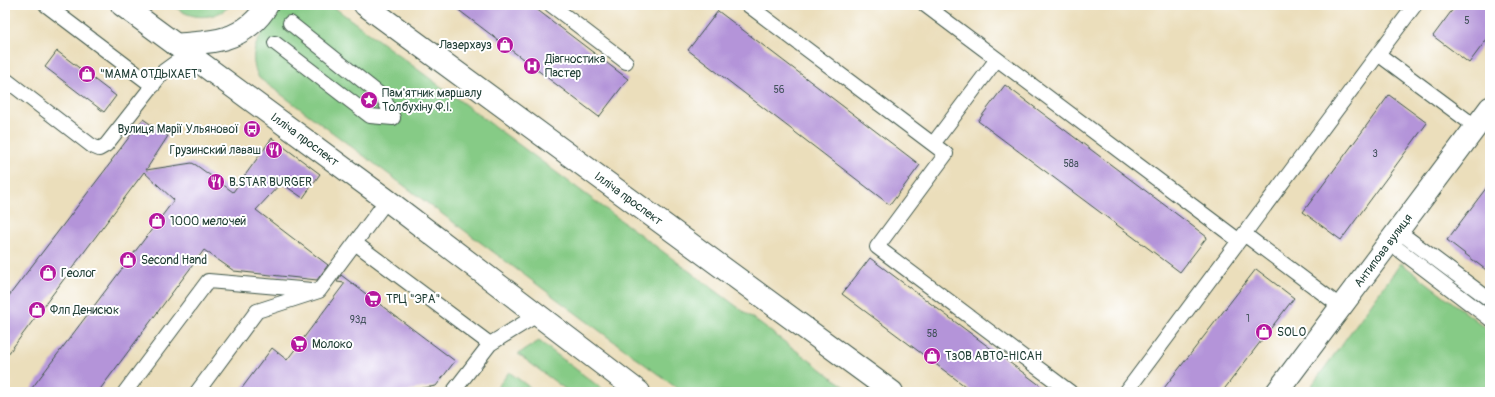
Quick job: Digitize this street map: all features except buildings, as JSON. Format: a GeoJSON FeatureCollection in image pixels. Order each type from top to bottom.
{"type":"FeatureCollection","features":[{"type":"Feature","properties":{"kind":"main road","name":"Ілліча проспект"},"geometry":{"type":"LineString","coordinates":[[122,5],[387,200],[639,392]]}},
{"type":"Feature","properties":{"kind":"main road"},"geometry":{"type":"LineString","coordinates":[[142,5],[150,25]]}},
{"type":"Feature","properties":{"kind":"main road"},"geometry":{"type":"LineString","coordinates":[[176,44],[226,38],[247,28],[263,12],[267,5]]}},
{"type":"Feature","properties":{"kind":"main road","name":"Ілліча проспект"},"geometry":{"type":"LineString","coordinates":[[365,5],[892,392]]}},
{"type":"Feature","properties":{"kind":"main road","name":"Антипова вулиця"},"geometry":{"type":"LineString","coordinates":[[1277,392],[1490,108]]}},
{"type":"Feature","properties":{"kind":"lane"},"geometry":{"type":"LineString","coordinates":[[46,5],[153,86]]}},
{"type":"Feature","properties":{"kind":"lane"},"geometry":{"type":"LineString","coordinates":[[551,5],[626,62]]}},
{"type":"Feature","properties":{"kind":"lane"},"geometry":{"type":"LineString","coordinates":[[748,5],[946,154],[877,247],[1070,392]]}},
{"type":"Feature","properties":{"kind":"lane"},"geometry":{"type":"LineString","coordinates":[[925,5],[1241,237],[1341,307]]}},
{"type":"Feature","properties":{"kind":"lane"},"geometry":{"type":"LineString","coordinates":[[1126,392],[1415,5]]}},
{"type":"Feature","properties":{"kind":"lane"},"geometry":{"type":"LineString","coordinates":[[275,43],[370,116],[393,118],[383,97],[290,23]]}},
{"type":"Feature","properties":{"kind":"lane"},"geometry":{"type":"LineString","coordinates":[[1378,54],[1476,128]]}},
{"type":"Feature","properties":{"kind":"lane"},"geometry":{"type":"LineString","coordinates":[[932,144],[997,59]]}},
{"type":"Feature","properties":{"kind":"lane"},"geometry":{"type":"LineString","coordinates":[[5,79],[92,146],[99,149],[106,145],[164,71],[175,63],[200,63]]}},
{"type":"Feature","properties":{"kind":"lane"},"geometry":{"type":"LineString","coordinates":[[196,392],[257,311],[318,291],[387,200]]}},
{"type":"Feature","properties":{"kind":"lane"},"geometry":{"type":"LineString","coordinates":[[1393,237],[1490,300]]}},
{"type":"Feature","properties":{"kind":"lane"},"geometry":{"type":"LineString","coordinates":[[1393,237],[1490,319]]}},
{"type":"Feature","properties":{"kind":"lane"},"geometry":{"type":"LineString","coordinates":[[355,243],[490,344]]}},
{"type":"Feature","properties":{"kind":"lane"},"geometry":{"type":"LineString","coordinates":[[125,392],[208,281],[318,291]]}},
{"type":"Feature","properties":{"kind":"lane"},"geometry":{"type":"LineString","coordinates":[[453,392],[490,344],[537,315]]}},
{"type":"Feature","properties":{"kind":"green space"},"geometry":{"type":"Polygon","coordinates":[[[173,5],[231,5],[218,14],[202,17],[187,14],[173,5]]]}},
{"type":"Feature","properties":{"kind":"green space"},"geometry":{"type":"Polygon","coordinates":[[[285,5],[331,5],[852,392],[682,392],[259,78],[255,67],[255,48],[264,30],[285,5]]]}},
{"type":"Feature","properties":{"kind":"green space"},"geometry":{"type":"Polygon","coordinates":[[[1401,263],[1490,331],[1490,392],[1307,392],[1401,263]]]}},
{"type":"Feature","properties":{"kind":"green space"},"geometry":{"type":"Polygon","coordinates":[[[539,341],[606,392],[569,392],[518,354],[539,341]]]}},
{"type":"Feature","properties":{"kind":"green space"},"geometry":{"type":"Polygon","coordinates":[[[509,372],[536,392],[494,392],[509,372]]]}},
{"type":"Feature","properties":{"kind":"place","name":"Лазерхауз"},"geometry":{"type":"Point","coordinates":[505,45]}},
{"type":"Feature","properties":{"kind":"place","name":"Діагностика Пастер"},"geometry":{"type":"Point","coordinates":[532,66]}},
{"type":"Feature","properties":{"kind":"place","name":"\"МАМА ОТДЫХАЕТ\""},"geometry":{"type":"Point","coordinates":[87,74]}},
{"type":"Feature","properties":{"kind":"place","name":"Пам'ятник маршалу Толбухіну Ф.І."},"geometry":{"type":"Point","coordinates":[369,100]}},
{"type":"Feature","properties":{"kind":"place","name":"Вулиця Марії Ульянової"},"geometry":{"type":"Point","coordinates":[252,129]}},
{"type":"Feature","properties":{"kind":"place","name":"Грузинский лаваш"},"geometry":{"type":"Point","coordinates":[274,150]}},
{"type":"Feature","properties":{"kind":"place","name":"B.STAR BURGER"},"geometry":{"type":"Point","coordinates":[216,182]}},
{"type":"Feature","properties":{"kind":"place","name":"1000 мелочей"},"geometry":{"type":"Point","coordinates":[157,221]}},
{"type":"Feature","properties":{"kind":"place","name":"Second Hand"},"geometry":{"type":"Point","coordinates":[128,260]}},
{"type":"Feature","properties":{"kind":"place","name":"Геолог"},"geometry":{"type":"Point","coordinates":[48,273]}},
{"type":"Feature","properties":{"kind":"place","name":"ТРЦ \"ЭРА\""},"geometry":{"type":"Point","coordinates":[373,299]}},
{"type":"Feature","properties":{"kind":"place","name":"Флп Денисюк"},"geometry":{"type":"Point","coordinates":[37,310]}},
{"type":"Feature","properties":{"kind":"place","name":"SOLO"},"geometry":{"type":"Point","coordinates":[1264,332]}},
{"type":"Feature","properties":{"kind":"place","name":"Молоко"},"geometry":{"type":"Point","coordinates":[299,344]}},
{"type":"Feature","properties":{"kind":"place","name":"ТзОВ АВТО-НІСАН"},"geometry":{"type":"Point","coordinates":[932,356]}}]}
